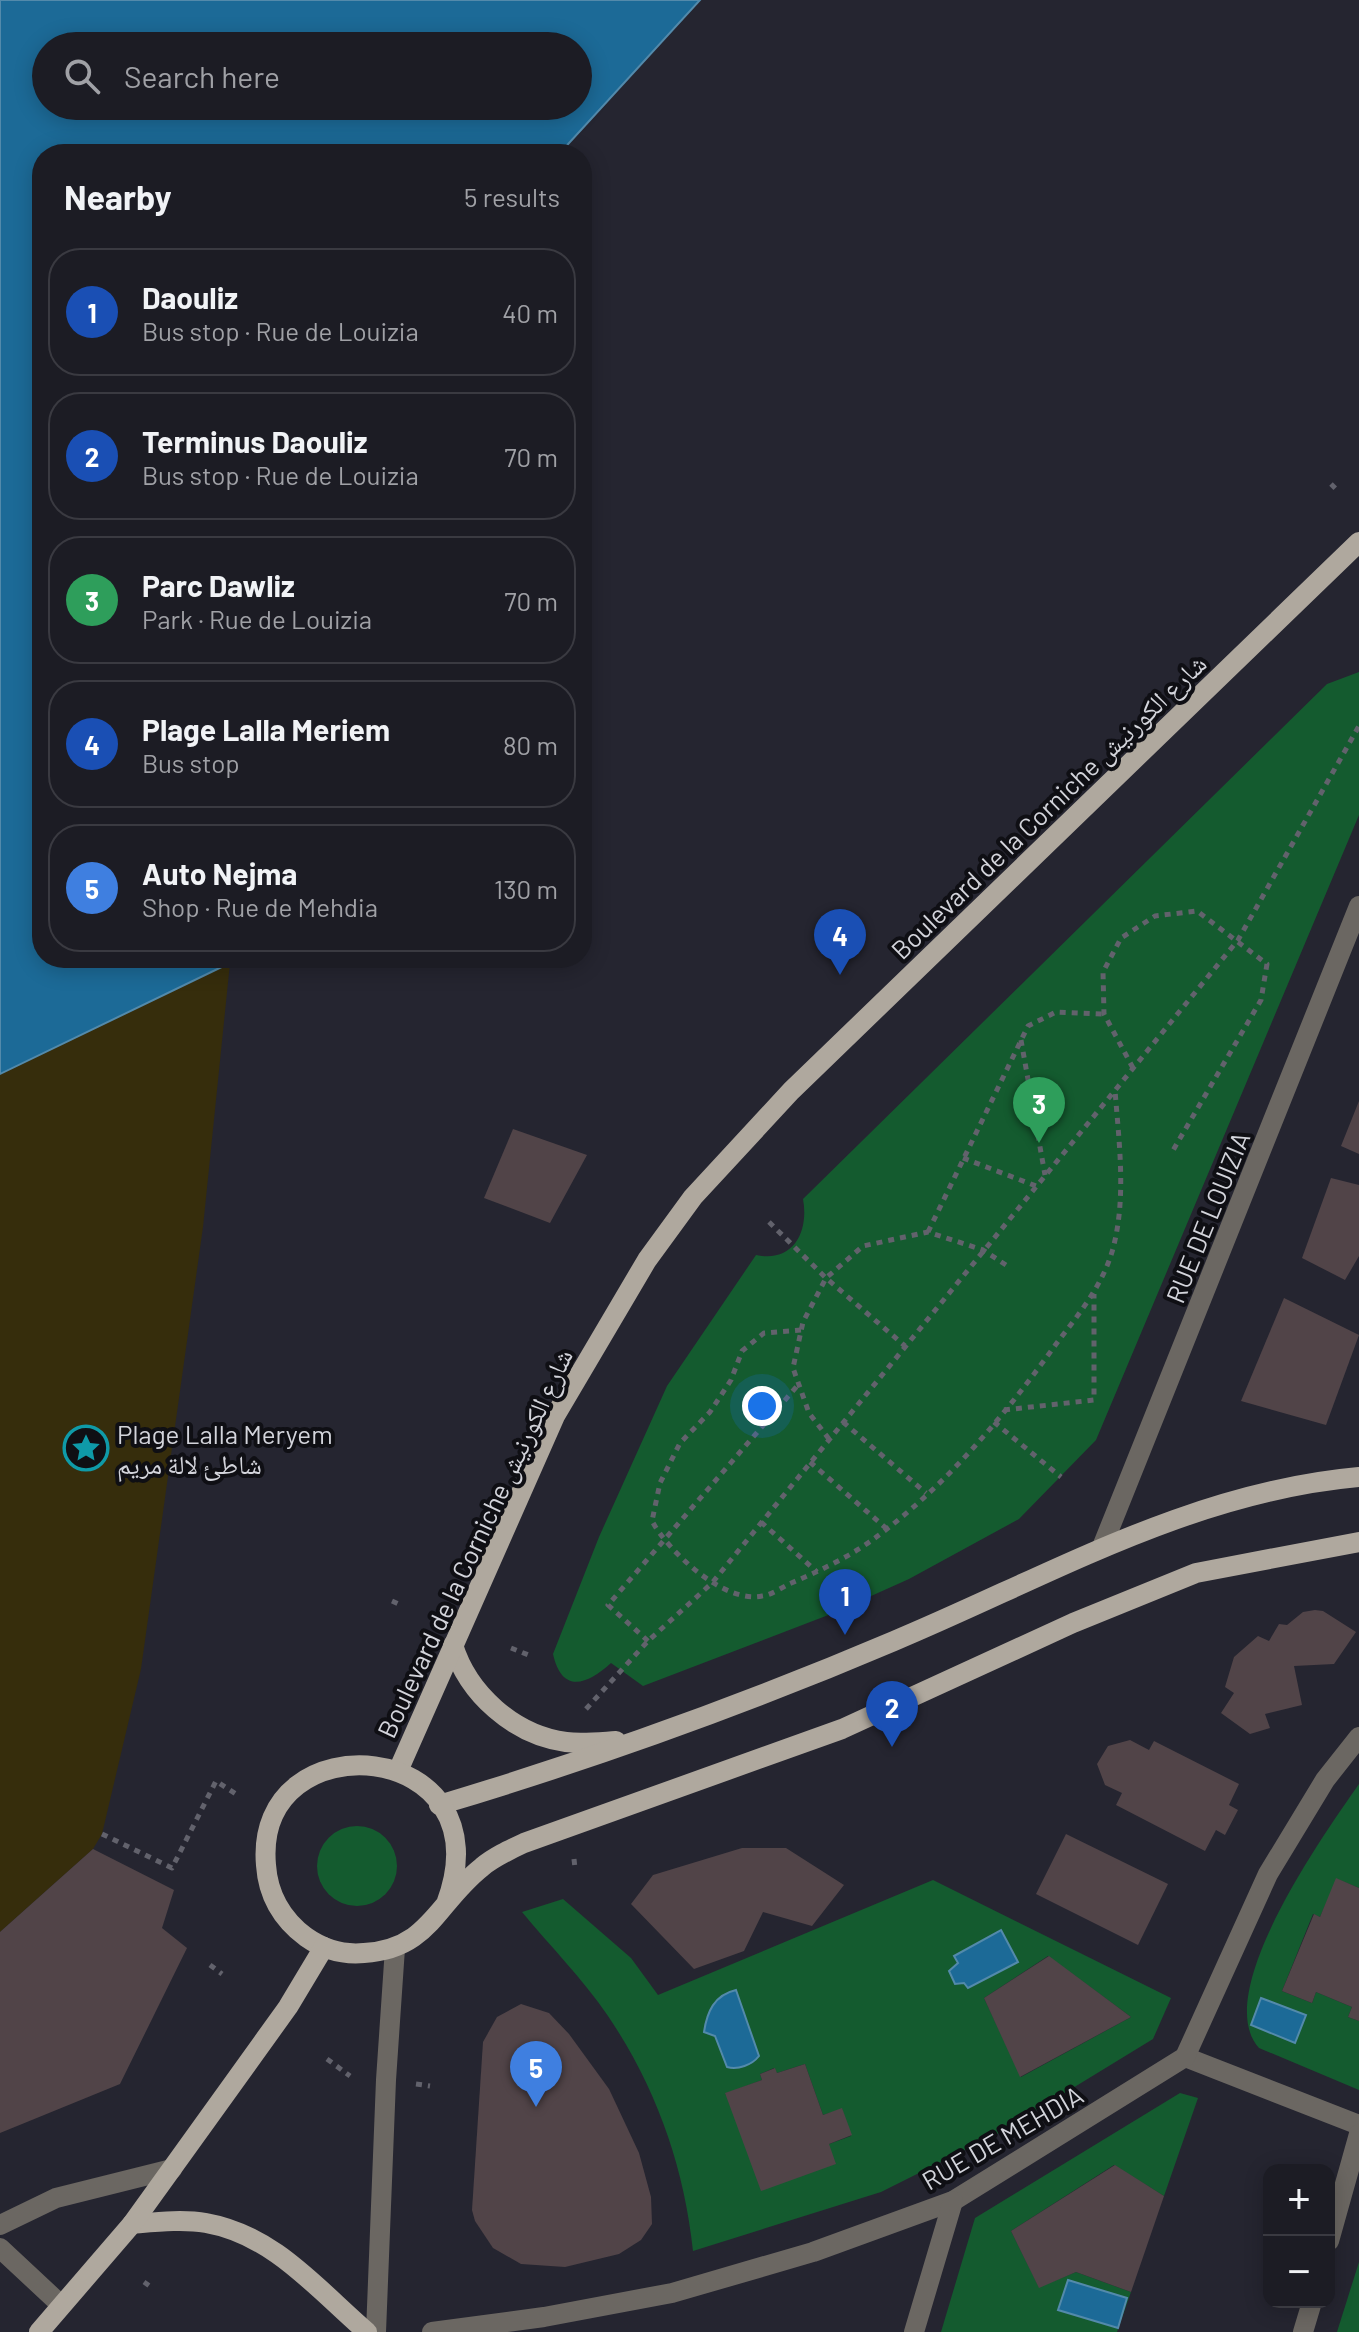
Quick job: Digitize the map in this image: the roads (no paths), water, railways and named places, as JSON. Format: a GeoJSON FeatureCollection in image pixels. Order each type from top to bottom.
{"type":"FeatureCollection","features":[{"type":"Feature","properties":{"kind":"main road","name":"Boulevard de la Corniche شارع الكورنيش"},"geometry":{"type":"LineString","coordinates":[[398,1771],[561,1404],[640,1272],[693,1197],[781,1100],[1359,542]]}},
{"type":"Feature","properties":{"kind":"main road"},"geometry":{"type":"LineString","coordinates":[[439,1805],[566,1767],[896,1641],[1102,1547],[1222,1502],[1359,1477]]}},
{"type":"Feature","properties":{"kind":"main road"},"geometry":{"type":"LineString","coordinates":[[446,1904],[457,1858],[451,1829],[439,1805],[416,1781],[398,1771],[364,1763],[325,1770],[291,1793],[276,1815],[265,1854],[272,1895],[295,1927],[324,1947],[356,1954],[395,1948],[420,1935],[481,1867],[524,1843],[842,1729],[1142,1593],[1196,1573],[1359,1542]]}},
{"type":"Feature","properties":{"kind":"main road"},"geometry":{"type":"LineString","coordinates":[[453,1645],[469,1684],[522,1727],[564,1741],[628,1741]]}},
{"type":"Feature","properties":{"kind":"main road"},"geometry":{"type":"LineString","coordinates":[[39,2332],[132,2224],[288,2007],[324,1947]]}},
{"type":"Feature","properties":{"kind":"main road"},"geometry":{"type":"LineString","coordinates":[[132,2224],[205,2222],[243,2232],[287,2260],[367,2332]]}},
{"type":"Feature","properties":{"kind":"street","name":"RUE DE LOUIZIA"},"geometry":{"type":"LineString","coordinates":[[1102,1547],[1359,906]]}},
{"type":"Feature","properties":{"kind":"street"},"geometry":{"type":"LineString","coordinates":[[1359,1737],[1325,1780],[1268,1874],[1185,2057],[1359,2125]]}},
{"type":"Feature","properties":{"kind":"street"},"geometry":{"type":"LineString","coordinates":[[376,2332],[386,2080],[395,1948]]}},
{"type":"Feature","properties":{"kind":"street","name":"RUE DE MEHDIA"},"geometry":{"type":"LineString","coordinates":[[432,2332],[544,2317],[672,2293],[813,2252],[953,2201],[1185,2057]]}},
{"type":"Feature","properties":{"kind":"street"},"geometry":{"type":"LineString","coordinates":[[1330,2236],[1359,2134]]}},
{"type":"Feature","properties":{"kind":"street"},"geometry":{"type":"LineString","coordinates":[[0,2225],[56,2198],[172,2169]]}},
{"type":"Feature","properties":{"kind":"street"},"geometry":{"type":"LineString","coordinates":[[914,2332],[953,2201]]}},
{"type":"Feature","properties":{"kind":"street"},"geometry":{"type":"LineString","coordinates":[[0,2248],[61,2305]]}},
{"type":"Feature","properties":{"kind":"street"},"geometry":{"type":"LineString","coordinates":[[1303,2332],[1310,2308]]}},
{"type":"Feature","properties":{"kind":"water"},"geometry":{"type":"Polygon","coordinates":[[[0,0],[700,0],[592,118],[592,32],[32,32],[32,120],[590,120],[568,144],[32,144],[32,968],[220,968],[0,1074],[0,0]]]}},
{"type":"Feature","properties":{"kind":"water"},"geometry":{"type":"Polygon","coordinates":[[[1001,1930],[1018,1962],[968,1988],[964,1983],[955,1984],[949,1971],[958,1963],[954,1956],[1001,1930]]]}},
{"type":"Feature","properties":{"kind":"water"},"geometry":{"type":"Polygon","coordinates":[[[736,1990],[759,2056],[749,2064],[731,2068],[727,2067],[715,2036],[704,2032],[713,2005],[728,1992],[736,1990]]]}},
{"type":"Feature","properties":{"kind":"water"},"geometry":{"type":"Polygon","coordinates":[[[1261,1998],[1306,2015],[1295,2043],[1251,2025],[1261,1998]]]}},
{"type":"Feature","properties":{"kind":"water"},"geometry":{"type":"Polygon","coordinates":[[[1068,2280],[1127,2298],[1118,2328],[1058,2310],[1068,2280]]]}},
{"type":"Feature","properties":{"kind":"place","name":"Plage Lalla Meriem"},"geometry":{"type":"Point","coordinates":[840,975]}},
{"type":"Feature","properties":{"kind":"place","name":"Parc Dawliz"},"geometry":{"type":"Point","coordinates":[1039,1143]}},
{"type":"Feature","properties":{"kind":"place","name":"Plage Lalla Meryem شاطئ لالة مريم"},"geometry":{"type":"Point","coordinates":[86,1448]}},
{"type":"Feature","properties":{"kind":"place","name":"Daouliz"},"geometry":{"type":"Point","coordinates":[845,1635]}},
{"type":"Feature","properties":{"kind":"place","name":"Terminus Daouliz"},"geometry":{"type":"Point","coordinates":[892,1747]}},
{"type":"Feature","properties":{"kind":"place","name":"Auto Nejma"},"geometry":{"type":"Point","coordinates":[536,2107]}}]}
